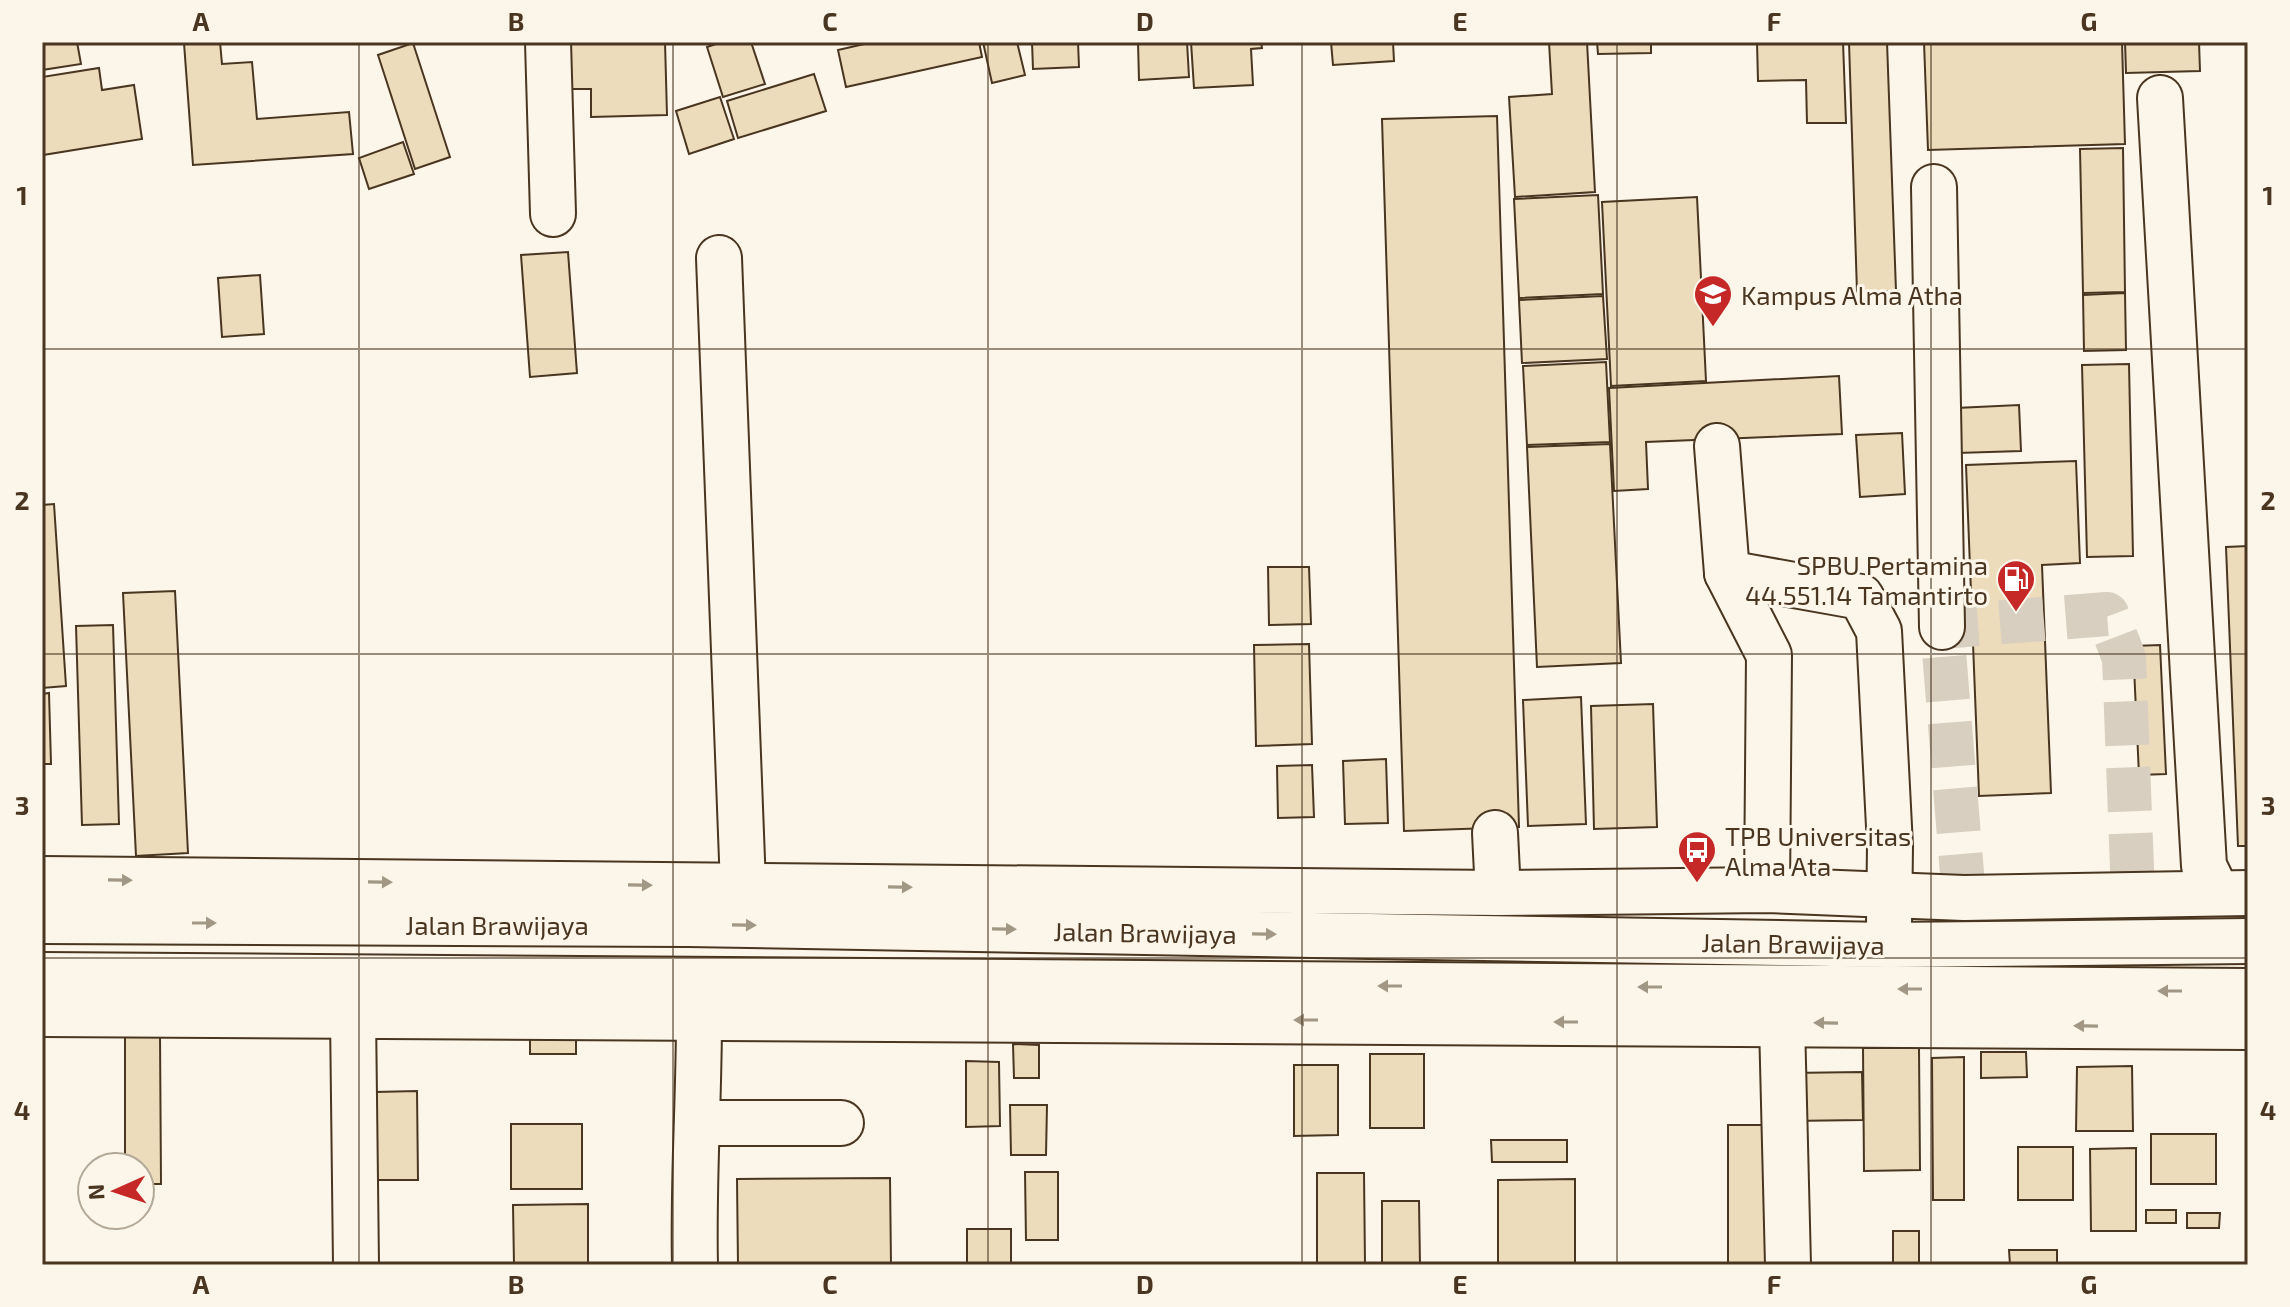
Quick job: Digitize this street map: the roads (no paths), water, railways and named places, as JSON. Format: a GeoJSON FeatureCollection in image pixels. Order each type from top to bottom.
{"type":"FeatureCollection","features":[{"type":"Feature","properties":{"kind":"main road"},"geometry":{"type":"LineString","coordinates":[[548,42],[553,214]]}},
{"type":"Feature","properties":{"kind":"main road"},"geometry":{"type":"LineString","coordinates":[[2160,98],[2204,866],[2232,893]]}},
{"type":"Feature","properties":{"kind":"main road"},"geometry":{"type":"LineString","coordinates":[[1934,187],[1942,627]]}},
{"type":"Feature","properties":{"kind":"main road"},"geometry":{"type":"LineString","coordinates":[[719,258],[743,886]]}},
{"type":"Feature","properties":{"kind":"main road"},"geometry":{"type":"LineString","coordinates":[[1717,446],[1727,573],[1769,655],[1767,890]]}},
{"type":"Feature","properties":{"kind":"main road"},"geometry":{"type":"LineString","coordinates":[[1727,573],[1861,597],[1879,631],[1890,846],[1888,945]]}},
{"type":"Feature","properties":{"kind":"main road"},"geometry":{"type":"LineString","coordinates":[[1495,833],[1498,893]]}},
{"type":"Feature","properties":{"kind":"main road"},"geometry":{"type":"LineString","coordinates":[[42,879],[1498,893],[1767,890],[1964,898],[2232,893]]}},
{"type":"Feature","properties":{"kind":"main road","name":"Jalan Brawijaya"},"geometry":{"type":"LineString","coordinates":[[42,921],[688,924],[1888,945],[2248,941]]}},
{"type":"Feature","properties":{"kind":"main road"},"geometry":{"type":"LineString","coordinates":[[688,924],[695,998],[699,1123],[694,1209],[695,1265]]}},
{"type":"Feature","properties":{"kind":"main road","name":"Jalan Brawijaya"},"geometry":{"type":"LineString","coordinates":[[42,975],[695,998],[1286,985],[2248,991]]}},
{"type":"Feature","properties":{"kind":"main road"},"geometry":{"type":"LineString","coordinates":[[42,1014],[353,1015],[695,998],[1782,1023],[2248,1027]]}},
{"type":"Feature","properties":{"kind":"main road"},"geometry":{"type":"LineString","coordinates":[[353,1015],[356,1265]]}},
{"type":"Feature","properties":{"kind":"main road"},"geometry":{"type":"LineString","coordinates":[[1782,1023],[1788,1265]]}},
{"type":"Feature","properties":{"kind":"main road"},"geometry":{"type":"LineString","coordinates":[[699,1123],[841,1123]]}},
{"type":"Feature","properties":{"kind":"tunnel"},"geometry":{"type":"LineString","coordinates":[[1964,898],[1942,627],[2107,614],[2124,658],[2133,894]]}},
{"type":"Feature","properties":{"kind":"place","name":"Kampus Alma Atha"},"geometry":{"type":"Point","coordinates":[1713,328]}},
{"type":"Feature","properties":{"kind":"place","name":"SPBU Pertamina 44.551.14 Tamantirto"},"geometry":{"type":"Point","coordinates":[2016,613]}},
{"type":"Feature","properties":{"kind":"place","name":"TPB Universitas Alma Ata"},"geometry":{"type":"Point","coordinates":[1697,884]}}]}
